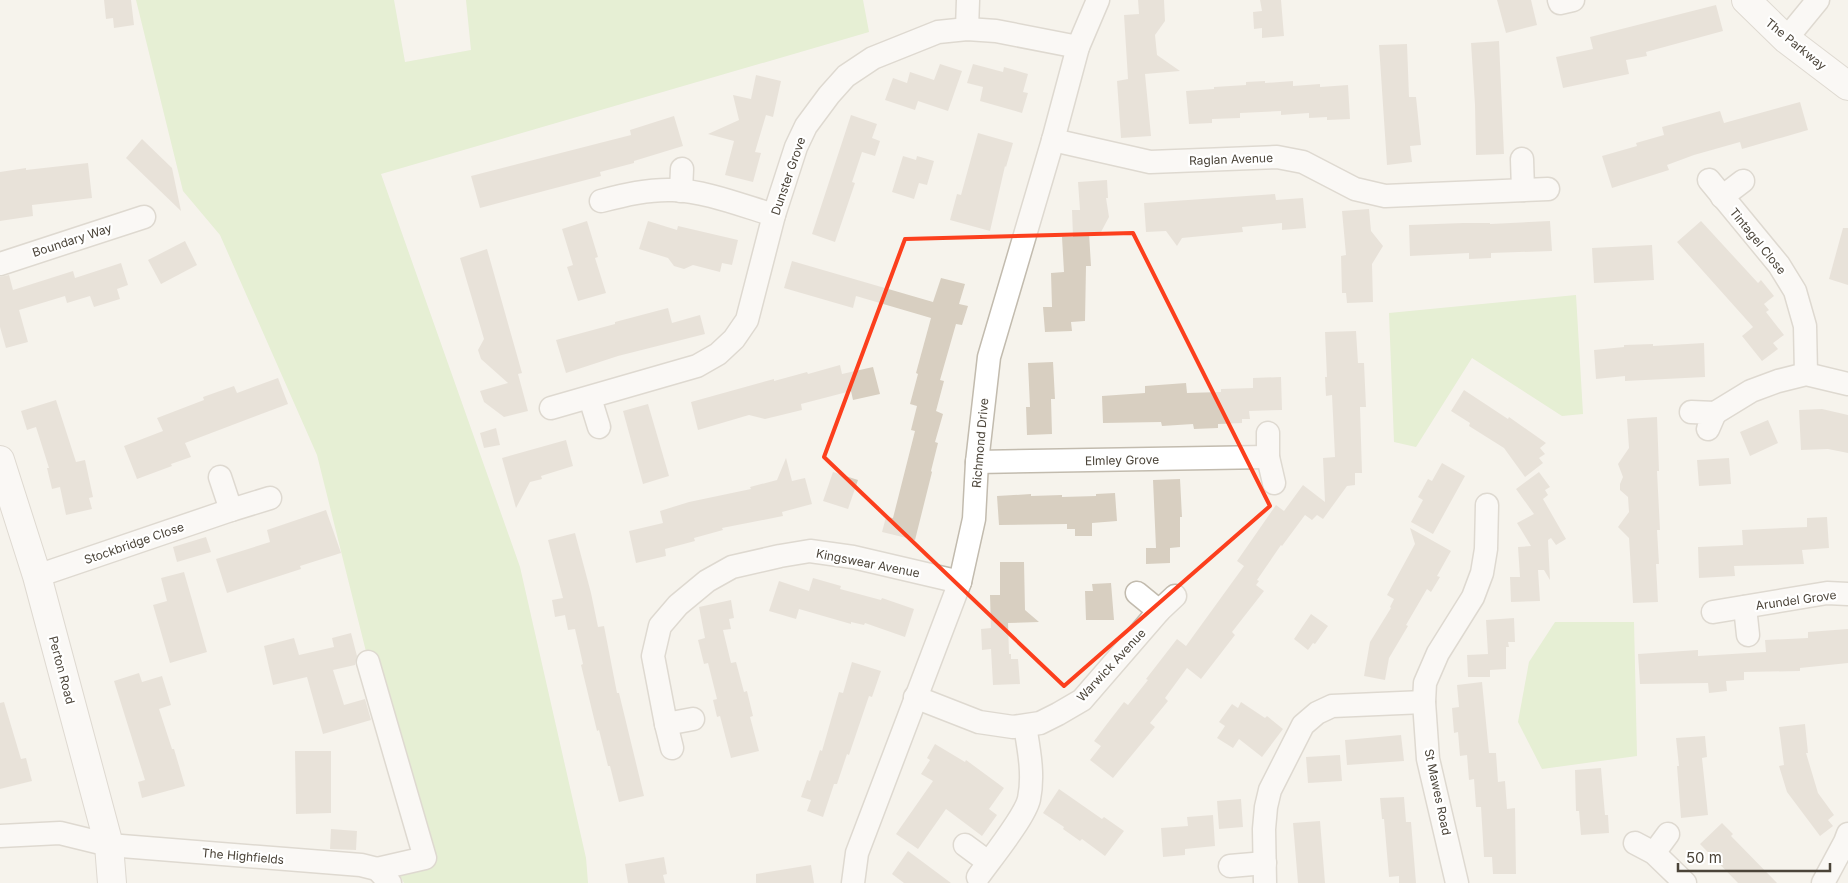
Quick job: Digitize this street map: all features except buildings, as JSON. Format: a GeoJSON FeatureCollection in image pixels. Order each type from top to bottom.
{"type":"FeatureCollection","features":[{"type":"Feature","properties":{"kind":"street"},"geometry":{"type":"LineString","coordinates":[[967,29],[968,0]]}},
{"type":"Feature","properties":{"kind":"street","name":"Richmond Drive"},"geometry":{"type":"LineString","coordinates":[[854,883],[857,853],[960,582],[974,519],[977,462],[989,357],[1053,140],[1078,47],[1098,0]]}},
{"type":"Feature","properties":{"kind":"street"},"geometry":{"type":"LineString","coordinates":[[1559,0],[1560,2],[1573,0]]}},
{"type":"Feature","properties":{"kind":"street","name":"The Parkway"},"geometry":{"type":"LineString","coordinates":[[1746,0],[1786,38],[1848,86]]}},
{"type":"Feature","properties":{"kind":"street"},"geometry":{"type":"LineString","coordinates":[[1786,38],[1818,0]]}},
{"type":"Feature","properties":{"kind":"street","name":"Dunster Grove"},"geometry":{"type":"LineString","coordinates":[[551,408],[697,366],[718,354],[734,339],[747,320],[774,215],[796,147],[806,126],[846,76],[873,58],[906,43],[938,32],[967,29],[996,30],[1078,47]]}},
{"type":"Feature","properties":{"kind":"street","name":"Raglan Avenue"},"geometry":{"type":"LineString","coordinates":[[1053,140],[1150,162],[1245,158],[1286,159],[1303,162],[1355,189],[1385,196],[1548,189]]}},
{"type":"Feature","properties":{"kind":"street"},"geometry":{"type":"LineString","coordinates":[[1522,159],[1523,190]]}},
{"type":"Feature","properties":{"kind":"street"},"geometry":{"type":"LineString","coordinates":[[601,201],[682,180],[696,193],[774,215]]}},
{"type":"Feature","properties":{"kind":"street","name":"Tintagel Close"},"geometry":{"type":"LineString","coordinates":[[1743,181],[1715,189],[1779,265],[1795,291],[1805,326],[1806,374]]}},
{"type":"Feature","properties":{"kind":"street","name":"Boundary Way"},"geometry":{"type":"LineString","coordinates":[[0,264],[144,217]]}},
{"type":"Feature","properties":{"kind":"street"},"geometry":{"type":"LineString","coordinates":[[1691,412],[1711,421],[1751,391],[1778,381],[1806,374],[1848,384]]}},
{"type":"Feature","properties":{"kind":"street"},"geometry":{"type":"LineString","coordinates":[[590,398],[599,427]]}},
{"type":"Feature","properties":{"kind":"street"},"geometry":{"type":"LineString","coordinates":[[1268,433],[1268,457],[1274,483]]}},
{"type":"Feature","properties":{"kind":"street","name":"Elmley Grove"},"geometry":{"type":"LineString","coordinates":[[977,462],[1268,457]]}},
{"type":"Feature","properties":{"kind":"street","name":"Perton Road"},"geometry":{"type":"LineString","coordinates":[[0,460],[37,576],[109,845],[112,883]]}},
{"type":"Feature","properties":{"kind":"street"},"geometry":{"type":"LineString","coordinates":[[220,477],[230,510]]}},
{"type":"Feature","properties":{"kind":"street","name":"Stockbridge Close"},"geometry":{"type":"LineString","coordinates":[[37,576],[270,498]]}},
{"type":"Feature","properties":{"kind":"street","name":"St Mawes Road"},"geometry":{"type":"LineString","coordinates":[[1457,883],[1428,759],[1424,702],[1425,682],[1438,653],[1473,597],[1482,574],[1486,549],[1487,505]]}},
{"type":"Feature","properties":{"kind":"street","name":"Kingswear Avenue"},"geometry":{"type":"LineString","coordinates":[[672,748],[653,656],[660,626],[678,605],[707,581],[732,567],[810,551],[853,557],[960,582]]}},
{"type":"Feature","properties":{"kind":"street","name":"Warwick Avenue"},"geometry":{"type":"LineString","coordinates":[[915,697],[979,722],[997,726],[1026,726],[1040,723],[1082,700],[1167,604],[1137,593]]}},
{"type":"Feature","properties":{"kind":"street","name":"Arundel Grove"},"geometry":{"type":"LineString","coordinates":[[1713,612],[1827,593],[1848,594]]}},
{"type":"Feature","properties":{"kind":"street","name":"Arundel Grove"},"geometry":{"type":"LineString","coordinates":[[1744,607],[1748,635]]}},
{"type":"Feature","properties":{"kind":"street","name":"The Highfields"},"geometry":{"type":"LineString","coordinates":[[0,836],[60,833],[109,845],[361,865],[383,876],[425,858],[368,662]]}},
{"type":"Feature","properties":{"kind":"street"},"geometry":{"type":"LineString","coordinates":[[1230,866],[1265,873],[1264,829],[1270,790],[1303,725],[1317,713],[1332,706],[1424,702]]}},
{"type":"Feature","properties":{"kind":"street"},"geometry":{"type":"LineString","coordinates":[[666,724],[693,719]]}},
{"type":"Feature","properties":{"kind":"street"},"geometry":{"type":"LineString","coordinates":[[965,845],[983,869],[1023,813],[1028,801],[1031,758],[1026,726]]}},
{"type":"Feature","properties":{"kind":"street"},"geometry":{"type":"LineString","coordinates":[[1668,834],[1645,848],[1686,883]]}},
{"type":"Feature","properties":{"kind":"street"},"geometry":{"type":"LineString","coordinates":[[1823,883],[1848,834]]}},
{"type":"Feature","properties":{"kind":"highlighted area"},"geometry":{"type":"Polygon","coordinates":[[[1133,233],[1270,506],[1064,686],[824,457],[905,239],[1133,233]]]}},
{"type":"Feature","properties":{"kind":"green space"},"geometry":{"type":"Polygon","coordinates":[[[136,0],[394,0],[405,62],[471,50],[466,0],[863,0],[869,32],[381,174],[520,567],[586,858],[588,883],[404,883],[392,861],[416,852],[317,455],[220,235],[183,191],[136,0]]]}},
{"type":"Feature","properties":{"kind":"green space"},"geometry":{"type":"Polygon","coordinates":[[[1576,295],[1583,414],[1562,416],[1472,358],[1416,447],[1394,442],[1389,313],[1576,295]]]}},
{"type":"Feature","properties":{"kind":"green space"},"geometry":{"type":"Polygon","coordinates":[[[1555,622],[1634,622],[1637,756],[1542,769],[1518,722],[1529,662],[1555,622]]]}}]}
